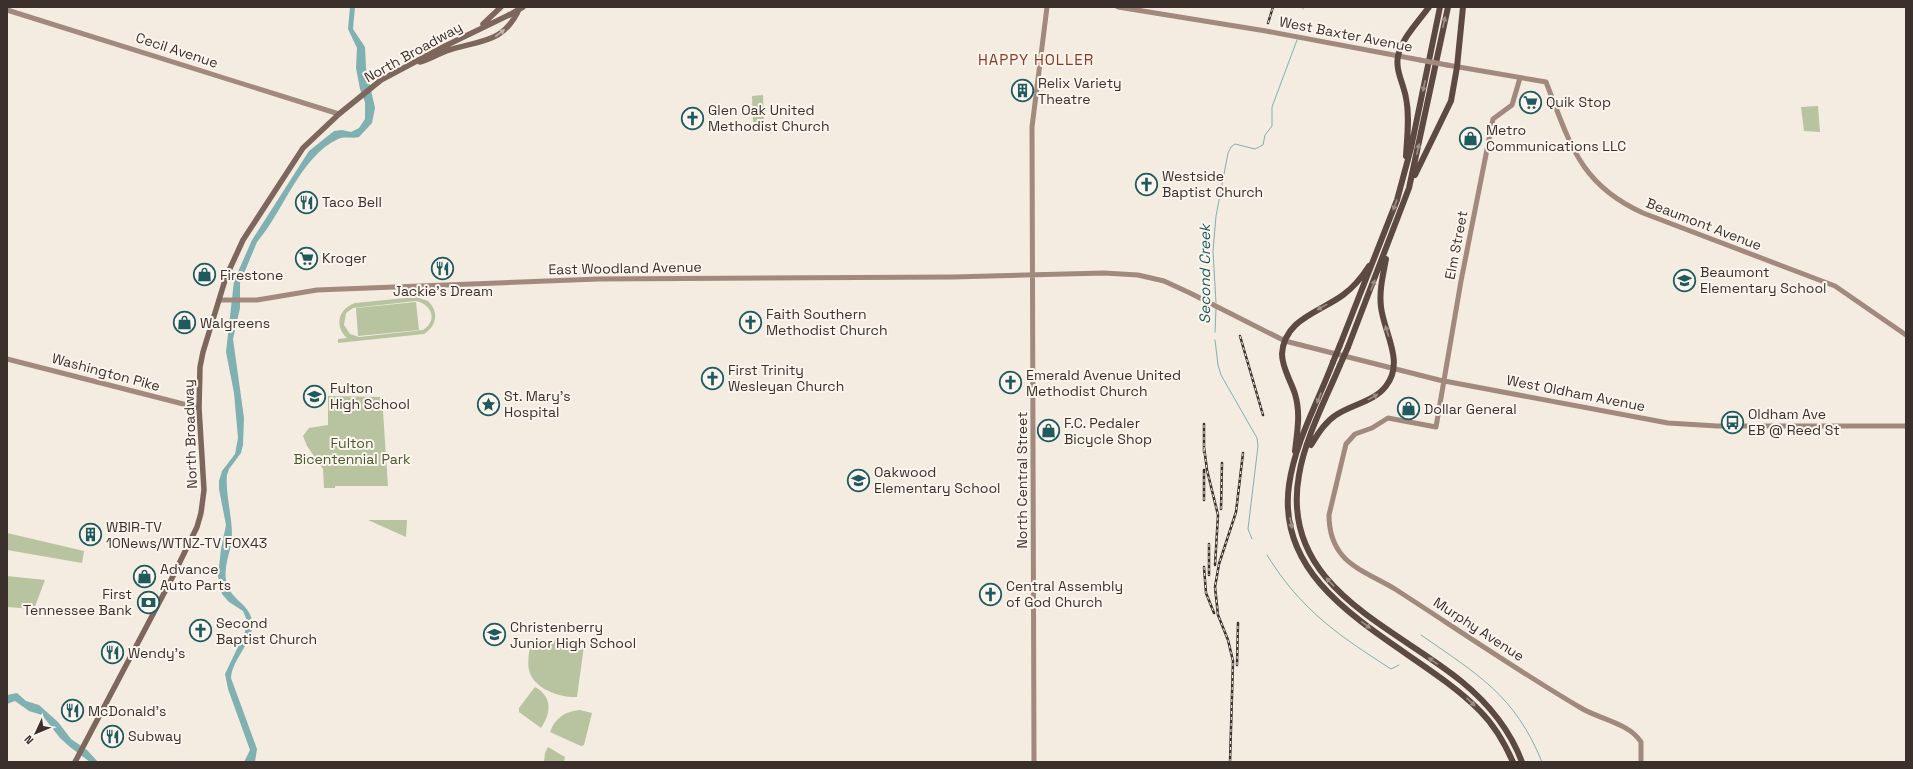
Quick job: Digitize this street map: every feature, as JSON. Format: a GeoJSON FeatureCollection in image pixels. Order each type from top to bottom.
{"type":"FeatureCollection","features":[{"type":"Feature","properties":{"kind":"highway"},"geometry":{"type":"LineString","coordinates":[[1406,168],[1408,119],[1406,99],[1398,70],[1398,56],[1406,38],[1429,7]]}},
{"type":"Feature","properties":{"kind":"highway"},"geometry":{"type":"LineString","coordinates":[[1293,465],[1397,200],[1406,168],[1440,7]]}},
{"type":"Feature","properties":{"kind":"highway"},"geometry":{"type":"LineString","coordinates":[[1409,188],[1448,7]]}},
{"type":"Feature","properties":{"kind":"highway"},"geometry":{"type":"LineString","coordinates":[[1463,7],[1457,67],[1451,101],[1425,152],[1409,188],[1391,238],[1303,457],[1299,476],[1297,498],[1298,520],[1307,550],[1319,570],[1350,602],[1461,681],[1480,698],[1494,713],[1508,733],[1522,762]]}},
{"type":"Feature","properties":{"kind":"highway"},"geometry":{"type":"LineString","coordinates":[[1303,457],[1326,424],[1336,415],[1373,398],[1381,392],[1387,386],[1394,370],[1394,354],[1381,307],[1383,276],[1391,238]]}},
{"type":"Feature","properties":{"kind":"highway"},"geometry":{"type":"LineString","coordinates":[[1378,251],[1363,276],[1352,287],[1342,296],[1300,320],[1285,341],[1283,361],[1295,394],[1299,424],[1289,486],[1290,520],[1301,556],[1316,580],[1350,612],[1440,677],[1481,712],[1497,733],[1512,762]]}},
{"type":"Feature","properties":{"kind":"main road"},"geometry":{"type":"LineString","coordinates":[[469,34],[486,22],[501,7]]}},
{"type":"Feature","properties":{"kind":"main road"},"geometry":{"type":"LineString","coordinates":[[410,65],[423,62],[450,50],[469,46],[498,36],[516,17],[520,7]]}},
{"type":"Feature","properties":{"kind":"main road","name":"North Broadway"},"geometry":{"type":"LineString","coordinates":[[75,762],[172,580],[197,527],[201,513],[204,490],[199,408],[200,368],[203,352],[230,267],[243,240],[274,189],[303,148],[339,114],[381,80],[439,49],[524,7]]}},
{"type":"Feature","properties":{"kind":"main road"},"geometry":{"type":"LineString","coordinates":[[439,49],[469,46]]}},
{"type":"Feature","properties":{"kind":"street","name":"North Central Street"},"geometry":{"type":"LineString","coordinates":[[1034,762],[1032,127],[1047,7]]}},
{"type":"Feature","properties":{"kind":"street","name":"West Baxter Avenue"},"geometry":{"type":"LineString","coordinates":[[1118,7],[1266,31],[1546,82]]}},
{"type":"Feature","properties":{"kind":"street","name":"Cecil Avenue"},"geometry":{"type":"LineString","coordinates":[[7,10],[339,114]]}},
{"type":"Feature","properties":{"kind":"street","name":"Elm Street"},"geometry":{"type":"LineString","coordinates":[[1329,515],[1346,444],[1355,434],[1372,428],[1388,418],[1436,427],[1493,120],[1512,105],[1520,78]]}},
{"type":"Feature","properties":{"kind":"street","name":"Beaumont Avenue"},"geometry":{"type":"LineString","coordinates":[[1546,82],[1582,165],[1596,183],[1616,200],[1643,213],[1835,286],[1906,334]]}},
{"type":"Feature","properties":{"kind":"street","name":"East Woodland Avenue"},"geometry":{"type":"LineString","coordinates":[[219,300],[240,301],[317,290],[598,279],[855,278],[1104,273],[1138,275],[1164,281],[1190,293]]}},
{"type":"Feature","properties":{"kind":"street","name":"West Oldham Avenue"},"geometry":{"type":"LineString","coordinates":[[1190,293],[1285,341],[1394,370],[1444,381],[1668,423],[1717,426],[1906,426]]}},
{"type":"Feature","properties":{"kind":"street","name":"Washington Pike"},"geometry":{"type":"LineString","coordinates":[[7,359],[199,408]]}},
{"type":"Feature","properties":{"kind":"street","name":"Murphy Avenue"},"geometry":{"type":"LineString","coordinates":[[1329,515],[1330,531],[1342,556],[1351,563],[1388,584],[1510,665],[1582,709],[1632,732],[1641,742],[1641,762]]}},
{"type":"Feature","properties":{"kind":"green space"},"geometry":{"type":"Polygon","coordinates":[[[763,95],[764,122],[753,122],[752,96],[763,95]]]}},
{"type":"Feature","properties":{"kind":"green space"},"geometry":{"type":"Polygon","coordinates":[[[1818,106],[1820,132],[1804,131],[1801,107],[1818,106]]]}},
{"type":"Feature","properties":{"kind":"green space"},"geometry":{"type":"Polygon","coordinates":[[[416,297],[428,301],[434,310],[435,319],[434,323],[424,334],[338,343],[338,339],[347,338],[340,328],[340,318],[345,309],[355,303],[416,297]],[[416,301],[353,308],[346,313],[344,325],[350,334],[359,337],[423,330],[428,326],[432,318],[429,309],[422,303],[416,301]]]}},
{"type":"Feature","properties":{"kind":"green space"},"geometry":{"type":"Polygon","coordinates":[[[416,302],[419,330],[358,336],[356,308],[416,302]]]}},
{"type":"Feature","properties":{"kind":"green space","name":"Fulton Bicentennial Park"},"geometry":{"type":"Polygon","coordinates":[[[328,396],[382,397],[388,486],[335,486],[335,488],[324,488],[323,469],[307,446],[303,436],[309,428],[328,425],[328,396]]]}},
{"type":"Feature","properties":{"kind":"green space"},"geometry":{"type":"Polygon","coordinates":[[[368,520],[407,520],[406,537],[368,520]]]}},
{"type":"Feature","properties":{"kind":"green space"},"geometry":{"type":"Polygon","coordinates":[[[7,533],[84,551],[82,563],[7,550],[7,533]]]}},
{"type":"Feature","properties":{"kind":"green space"},"geometry":{"type":"Polygon","coordinates":[[[7,576],[45,580],[34,609],[7,607],[7,576]]]}},
{"type":"Feature","properties":{"kind":"green space"},"geometry":{"type":"Polygon","coordinates":[[[531,639],[583,643],[584,646],[577,697],[564,696],[550,692],[533,679],[528,665],[531,639]]]}},
{"type":"Feature","properties":{"kind":"green space"},"geometry":{"type":"Polygon","coordinates":[[[535,687],[545,696],[548,706],[547,717],[541,728],[519,712],[519,708],[535,687]]]}},
{"type":"Feature","properties":{"kind":"green space"},"geometry":{"type":"Polygon","coordinates":[[[580,710],[592,713],[584,745],[581,746],[550,732],[561,716],[580,710]]]}},
{"type":"Feature","properties":{"kind":"green space"},"geometry":{"type":"Polygon","coordinates":[[[548,747],[565,757],[564,762],[544,762],[545,753],[548,747]]]}},
{"type":"Feature","properties":{"kind":"water"},"geometry":{"type":"Polygon","coordinates":[[[350,7],[355,7],[353,29],[365,47],[366,68],[375,108],[372,123],[359,137],[338,139],[325,147],[313,158],[257,242],[240,283],[240,308],[233,339],[244,418],[243,445],[241,453],[229,469],[227,475],[227,492],[232,537],[226,564],[226,579],[233,595],[246,608],[252,620],[249,639],[232,671],[231,678],[257,749],[255,762],[244,762],[250,750],[228,689],[225,674],[245,632],[246,618],[243,611],[229,602],[222,594],[218,576],[221,549],[226,525],[219,489],[219,481],[222,471],[235,454],[238,438],[234,393],[226,352],[234,281],[252,240],[309,151],[334,131],[342,130],[351,132],[359,128],[365,119],[365,102],[360,89],[356,68],[357,48],[348,29],[350,7]]]}},
{"type":"Feature","properties":{"kind":"water"},"geometry":{"type":"Polygon","coordinates":[[[17,693],[26,701],[39,705],[58,722],[71,739],[87,750],[98,762],[90,762],[70,747],[60,738],[42,715],[29,711],[15,701],[7,704],[7,695],[17,693]]]}},
{"type":"Feature","properties":{"kind":"waterway","name":"Second Creek"},"geometry":{"type":"LineString","coordinates":[[1216,303],[1213,251],[1216,216],[1228,153],[1231,147],[1235,144],[1255,149],[1263,145],[1265,135],[1272,126],[1272,107],[1297,40]]}},
{"type":"Feature","properties":{"kind":"waterway","name":"Second Creek"},"geometry":{"type":"LineString","coordinates":[[1215,332],[1216,309]]}},
{"type":"Feature","properties":{"kind":"waterway","name":"Second Creek"},"geometry":{"type":"LineString","coordinates":[[1215,340],[1218,365],[1221,375],[1257,438],[1258,446],[1248,529],[1252,539]]}},
{"type":"Feature","properties":{"kind":"waterway","name":"Second Creek"},"geometry":{"type":"LineString","coordinates":[[1267,555],[1293,591],[1322,620],[1354,645],[1391,669],[1399,665]]}},
{"type":"Feature","properties":{"kind":"waterway"},"geometry":{"type":"LineString","coordinates":[[1421,635],[1477,675],[1507,703],[1520,719],[1542,762]]}},
{"type":"Feature","properties":{"kind":"railway"},"geometry":{"type":"LineString","coordinates":[[1268,23],[1273,7]]}},
{"type":"Feature","properties":{"kind":"railway"},"geometry":{"type":"LineString","coordinates":[[1240,336],[1263,415]]}},
{"type":"Feature","properties":{"kind":"railway"},"geometry":{"type":"LineString","coordinates":[[1204,424],[1204,452]]}},
{"type":"Feature","properties":{"kind":"railway"},"geometry":{"type":"LineString","coordinates":[[1204,447],[1207,470],[1218,515],[1215,565]]}},
{"type":"Feature","properties":{"kind":"railway"},"geometry":{"type":"LineString","coordinates":[[1230,762],[1233,661],[1228,640],[1218,615],[1215,587],[1219,564],[1236,512],[1243,453]]}},
{"type":"Feature","properties":{"kind":"railway"},"geometry":{"type":"LineString","coordinates":[[1221,509],[1222,463]]}},
{"type":"Feature","properties":{"kind":"railway"},"geometry":{"type":"LineString","coordinates":[[1204,470],[1204,500]]}},
{"type":"Feature","properties":{"kind":"railway"},"geometry":{"type":"LineString","coordinates":[[1209,544],[1209,575]]}},
{"type":"Feature","properties":{"kind":"railway"},"geometry":{"type":"LineString","coordinates":[[1204,567],[1206,593],[1214,613]]}},
{"type":"Feature","properties":{"kind":"railway"},"geometry":{"type":"LineString","coordinates":[[1237,665],[1238,623]]}},
{"type":"Feature","properties":{"kind":"place","name":"Relix Variety Theatre"},"geometry":{"type":"Point","coordinates":[1023,91]}},
{"type":"Feature","properties":{"kind":"place","name":"Quik Stop"},"geometry":{"type":"Point","coordinates":[1530,102]}},
{"type":"Feature","properties":{"kind":"place","name":"Glen Oak United Methodist Church"},"geometry":{"type":"Point","coordinates":[692,118]}},
{"type":"Feature","properties":{"kind":"place","name":"Metro Communications LLC"},"geometry":{"type":"Point","coordinates":[1470,138]}},
{"type":"Feature","properties":{"kind":"place","name":"Westside Baptist Church"},"geometry":{"type":"Point","coordinates":[1146,184]}},
{"type":"Feature","properties":{"kind":"place","name":"Taco Bell"},"geometry":{"type":"Point","coordinates":[306,202]}},
{"type":"Feature","properties":{"kind":"place","name":"Kroger"},"geometry":{"type":"Point","coordinates":[306,258]}},
{"type":"Feature","properties":{"kind":"place","name":"Jackie's Dream"},"geometry":{"type":"Point","coordinates":[443,269]}},
{"type":"Feature","properties":{"kind":"place","name":"Firestone"},"geometry":{"type":"Point","coordinates":[205,275]}},
{"type":"Feature","properties":{"kind":"place","name":"Beaumont Elementary School"},"geometry":{"type":"Point","coordinates":[1685,280]}},
{"type":"Feature","properties":{"kind":"place","name":"Faith Southern Methodist Church"},"geometry":{"type":"Point","coordinates":[751,322]}},
{"type":"Feature","properties":{"kind":"place","name":"Walgreens"},"geometry":{"type":"Point","coordinates":[184,323]}},
{"type":"Feature","properties":{"kind":"place","name":"First Trinity Wesleyan Church"},"geometry":{"type":"Point","coordinates":[713,378]}},
{"type":"Feature","properties":{"kind":"place","name":"Emerald Avenue United Methodist Church"},"geometry":{"type":"Point","coordinates":[1011,383]}},
{"type":"Feature","properties":{"kind":"place","name":"Fulton High School"},"geometry":{"type":"Point","coordinates":[314,396]}},
{"type":"Feature","properties":{"kind":"place","name":"St. Mary's Hospital"},"geometry":{"type":"Point","coordinates":[489,404]}},
{"type":"Feature","properties":{"kind":"place","name":"Dollar General"},"geometry":{"type":"Point","coordinates":[1409,409]}},
{"type":"Feature","properties":{"kind":"place","name":"Oldham Ave EB @ Reed St"},"geometry":{"type":"Point","coordinates":[1732,422]}},
{"type":"Feature","properties":{"kind":"place","name":"F.C. Pedaler Bicycle Shop"},"geometry":{"type":"Point","coordinates":[1048,431]}},
{"type":"Feature","properties":{"kind":"place","name":"Oakwood Elementary School"},"geometry":{"type":"Point","coordinates":[858,480]}},
{"type":"Feature","properties":{"kind":"place","name":"WBIR-TV 10News/WTNZ-TV FOX43"},"geometry":{"type":"Point","coordinates":[91,535]}},
{"type":"Feature","properties":{"kind":"place","name":"Advance Auto Parts"},"geometry":{"type":"Point","coordinates":[144,577]}},
{"type":"Feature","properties":{"kind":"place","name":"Central Assembly of God Church"},"geometry":{"type":"Point","coordinates":[991,594]}},
{"type":"Feature","properties":{"kind":"place","name":"First Tennessee Bank"},"geometry":{"type":"Point","coordinates":[148,602]}},
{"type":"Feature","properties":{"kind":"place","name":"Second Baptist Church"},"geometry":{"type":"Point","coordinates":[200,631]}},
{"type":"Feature","properties":{"kind":"place","name":"Christenberry Junior High School"},"geometry":{"type":"Point","coordinates":[494,635]}},
{"type":"Feature","properties":{"kind":"place","name":"Wendy's"},"geometry":{"type":"Point","coordinates":[113,653]}},
{"type":"Feature","properties":{"kind":"place","name":"McDonald's"},"geometry":{"type":"Point","coordinates":[73,711]}},
{"type":"Feature","properties":{"kind":"place","name":"Subway"},"geometry":{"type":"Point","coordinates":[113,736]}},
{"type":"Feature","properties":{"kind":"district","name":"HAPPY HOLLER"},"geometry":{"type":"Point","coordinates":[1036,60]}}]}
